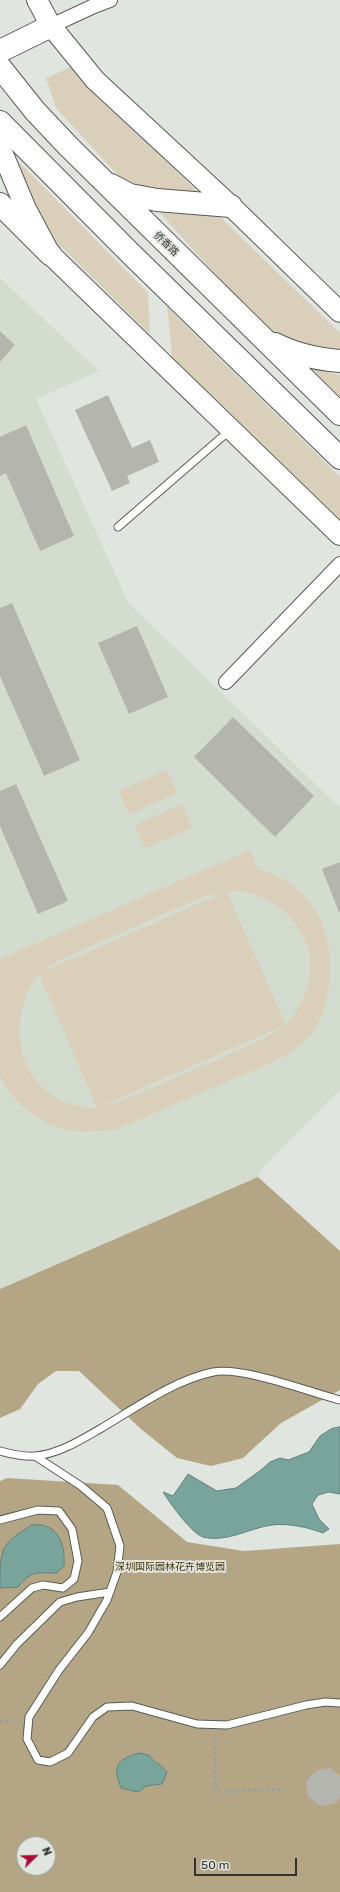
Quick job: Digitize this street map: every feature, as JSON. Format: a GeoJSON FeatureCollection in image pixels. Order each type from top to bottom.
{"type":"FeatureCollection","features":[{"type":"Feature","properties":{"kind":"main road"},"geometry":{"type":"LineString","coordinates":[[38,0],[51,26],[94,80],[231,206],[340,312]]}},
{"type":"Feature","properties":{"kind":"main road"},"geometry":{"type":"LineString","coordinates":[[0,51],[51,26]]}},
{"type":"Feature","properties":{"kind":"main road","name":"侨香路"},"geometry":{"type":"LineString","coordinates":[[0,67],[35,111],[103,181],[340,414]]}},
{"type":"Feature","properties":{"kind":"main road"},"geometry":{"type":"LineString","coordinates":[[0,122],[130,253],[340,458]]}},
{"type":"Feature","properties":{"kind":"main road"},"geometry":{"type":"LineString","coordinates":[[0,147],[26,209],[50,254]]}},
{"type":"Feature","properties":{"kind":"main road"},"geometry":{"type":"LineString","coordinates":[[103,181],[130,195],[157,200],[231,206]]}},
{"type":"Feature","properties":{"kind":"main road"},"geometry":{"type":"LineString","coordinates":[[0,204],[340,535]]}},
{"type":"Feature","properties":{"kind":"main road"},"geometry":{"type":"LineString","coordinates":[[263,339],[294,354],[318,360],[340,361]]}},
{"type":"Feature","properties":{"kind":"street"},"geometry":{"type":"LineString","coordinates":[[51,26],[110,0]]}},
{"type":"Feature","properties":{"kind":"street"},"geometry":{"type":"LineString","coordinates":[[226,682],[340,564]]}},
{"type":"Feature","properties":{"kind":"lane"},"geometry":{"type":"LineString","coordinates":[[118,527],[231,429]]}},
{"type":"Feature","properties":{"kind":"lane"},"geometry":{"type":"LineString","coordinates":[[0,1451],[12,1454],[35,1456],[57,1452],[78,1442],[167,1391],[193,1378],[214,1372],[231,1371],[254,1376],[340,1400]]}},
{"type":"Feature","properties":{"kind":"lane"},"geometry":{"type":"LineString","coordinates":[[35,1456],[81,1486],[106,1508],[120,1546],[117,1572],[110,1592],[88,1633],[59,1670],[29,1717],[27,1739],[38,1760],[50,1762],[68,1753],[93,1718],[108,1707],[132,1706],[197,1724],[214,1725],[243,1723],[325,1702],[340,1703]]}},
{"type":"Feature","properties":{"kind":"lane"},"geometry":{"type":"LineString","coordinates":[[0,1520],[38,1510],[59,1511],[72,1529],[78,1561],[74,1579],[63,1588],[43,1586],[32,1588],[0,1617]]}},
{"type":"Feature","properties":{"kind":"lane"},"geometry":{"type":"LineString","coordinates":[[0,1666],[17,1644],[60,1602],[77,1597],[110,1592]]}},
{"type":"Feature","properties":{"kind":"path"},"geometry":{"type":"LineString","coordinates":[[0,1722],[29,1717]]}},
{"type":"Feature","properties":{"kind":"path"},"geometry":{"type":"LineString","coordinates":[[214,1725],[216,1792],[285,1789]]}},
{"type":"Feature","properties":{"kind":"shaded area"},"geometry":{"type":"Polygon","coordinates":[[[71,67],[200,194],[127,185],[56,108],[46,78],[71,67]]]}},
{"type":"Feature","properties":{"kind":"shaded area"},"geometry":{"type":"Polygon","coordinates":[[[12,155],[148,293],[150,334],[46,232],[12,155]]]}},
{"type":"Feature","properties":{"kind":"shaded area"},"geometry":{"type":"Polygon","coordinates":[[[154,206],[213,210],[340,333],[340,352],[318,351],[267,332],[154,206]]]}},
{"type":"Feature","properties":{"kind":"shaded area"},"geometry":{"type":"Polygon","coordinates":[[[0,278],[99,371],[36,399],[128,602],[340,808],[340,1090],[263,1168],[258,1177],[0,1289],[0,278]]]}},
{"type":"Feature","properties":{"kind":"shaded area"},"geometry":{"type":"Polygon","coordinates":[[[167,307],[340,477],[340,527],[173,364],[167,307]]]}},
{"type":"Feature","properties":{"kind":"shaded area"},"geometry":{"type":"Polygon","coordinates":[[[301,364],[314,369],[340,375],[340,402],[301,364]]]}},
{"type":"Feature","properties":{"kind":"shaded area"},"geometry":{"type":"Polygon","coordinates":[[[167,770],[177,793],[130,814],[119,791],[167,770]]]}},
{"type":"Feature","properties":{"kind":"shaded area"},"geometry":{"type":"Polygon","coordinates":[[[182,804],[192,828],[145,848],[135,825],[182,804]]]}},
{"type":"Feature","properties":{"kind":"shaded area"},"geometry":{"type":"Polygon","coordinates":[[[250,850],[258,869],[289,883],[305,897],[317,913],[325,932],[329,952],[330,973],[328,993],[322,1013],[314,1031],[301,1044],[286,1055],[115,1130],[82,1132],[66,1130],[35,1116],[22,1106],[10,1093],[0,1076],[0,959],[250,850]],[[240,891],[227,892],[286,1025],[301,1005],[309,984],[310,963],[306,943],[297,925],[283,910],[263,898],[240,891]],[[225,892],[202,897],[60,960],[40,973],[225,892]],[[39,974],[27,996],[21,1018],[20,1040],[25,1061],[35,1080],[51,1094],[71,1104],[97,1108],[39,974]],[[283,1026],[99,1107],[121,1101],[264,1039],[283,1026]]]}},
{"type":"Feature","properties":{"kind":"green space"},"geometry":{"type":"Polygon","coordinates":[[[258,1177],[340,1251],[340,1390],[281,1423],[243,1458],[211,1466],[177,1458],[141,1429],[79,1371],[56,1371],[38,1384],[20,1409],[0,1418],[0,1289],[258,1177]]]}},
{"type":"Feature","properties":{"kind":"green space","name":"深圳国际园林花卉博览园"},"geometry":{"type":"Polygon","coordinates":[[[7,1478],[118,1485],[187,1542],[244,1551],[340,1544],[340,1892],[0,1892],[0,1481],[7,1478]]]}},
{"type":"Feature","properties":{"kind":"water"},"geometry":{"type":"Polygon","coordinates":[[[340,1427],[340,1494],[329,1492],[318,1495],[312,1504],[319,1519],[329,1529],[323,1533],[298,1526],[272,1525],[229,1537],[203,1537],[198,1535],[187,1524],[163,1492],[173,1496],[188,1474],[217,1491],[236,1488],[270,1462],[280,1458],[288,1460],[309,1452],[320,1436],[331,1429],[340,1427]]]}},
{"type":"Feature","properties":{"kind":"water"},"geometry":{"type":"Polygon","coordinates":[[[32,1525],[44,1525],[55,1532],[59,1537],[63,1548],[64,1566],[57,1573],[39,1573],[31,1575],[18,1587],[0,1588],[0,1564],[4,1549],[14,1537],[32,1525]]]}},
{"type":"Feature","properties":{"kind":"water"},"geometry":{"type":"Polygon","coordinates":[[[139,1753],[149,1755],[167,1772],[162,1784],[146,1786],[138,1792],[121,1788],[117,1774],[118,1764],[126,1758],[139,1753]]]}},
{"type":"Feature","properties":{"kind":"building"},"geometry":{"type":"Polygon","coordinates":[[[0,331],[15,345],[0,362],[0,331]]]}},
{"type":"Feature","properties":{"kind":"building"},"geometry":{"type":"Polygon","coordinates":[[[108,395],[132,448],[150,440],[159,462],[127,476],[130,483],[112,491],[75,410],[108,395]]]}},
{"type":"Feature","properties":{"kind":"building"},"geometry":{"type":"Polygon","coordinates":[[[26,425],[74,536],[40,551],[6,473],[0,476],[0,437],[26,425]]]}},
{"type":"Feature","properties":{"kind":"building"},"geometry":{"type":"Polygon","coordinates":[[[12,603],[80,760],[44,776],[0,676],[0,608],[12,603]]]}},
{"type":"Feature","properties":{"kind":"building"},"geometry":{"type":"Polygon","coordinates":[[[137,626],[168,697],[129,714],[98,643],[137,626]]]}},
{"type":"Feature","properties":{"kind":"building"},"geometry":{"type":"Polygon","coordinates":[[[233,717],[314,796],[275,837],[194,757],[233,717]]]}},
{"type":"Feature","properties":{"kind":"building"},"geometry":{"type":"Polygon","coordinates":[[[16,784],[68,901],[38,914],[0,826],[0,791],[16,784]]]}},
{"type":"Feature","properties":{"kind":"building"},"geometry":{"type":"Polygon","coordinates":[[[340,862],[340,912],[339,912],[322,869],[340,862]]]}},
{"type":"Feature","properties":{"kind":"building"},"geometry":{"type":"Polygon","coordinates":[[[330,1768],[340,1776],[340,1797],[335,1803],[320,1806],[308,1796],[306,1781],[316,1770],[330,1768]]]}}]}
